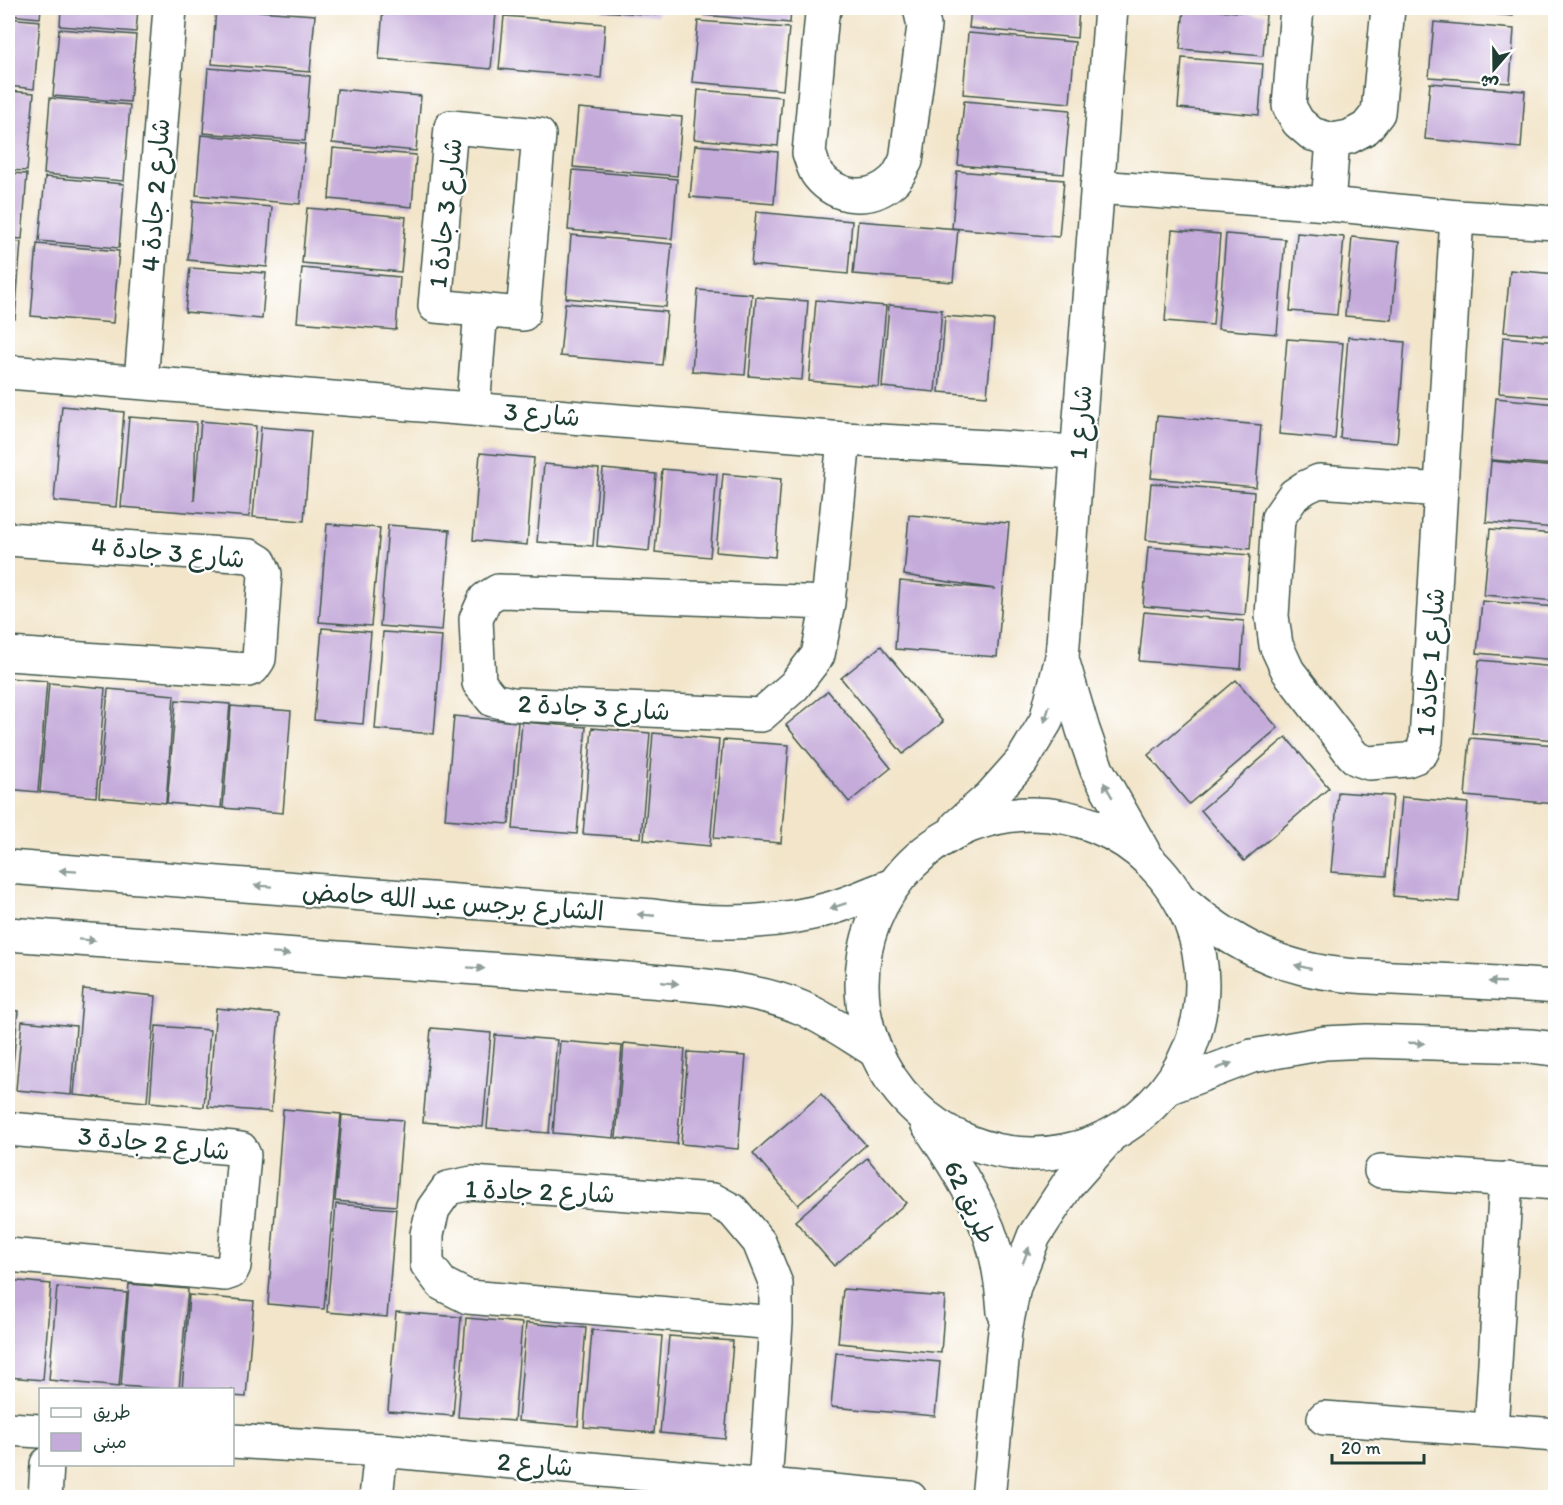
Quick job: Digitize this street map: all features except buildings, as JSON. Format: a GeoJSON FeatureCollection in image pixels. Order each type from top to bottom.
{"type":"FeatureCollection","features":[{"type":"Feature","properties":{"kind":"street","name":"شارع 2 جادة 4"},"geometry":{"type":"LineString","coordinates":[[141,382],[170,8]]}},
{"type":"Feature","properties":{"kind":"street"},"geometry":{"type":"LineString","coordinates":[[825,8],[822,14],[809,153],[817,174],[833,189],[854,196],[876,193],[895,180],[906,161],[924,26],[920,8]]}},
{"type":"Feature","properties":{"kind":"street","name":"شارع 1"},"geometry":{"type":"LineString","coordinates":[[939,841],[990,797],[1022,760],[1046,721],[1062,657],[1111,8]]}},
{"type":"Feature","properties":{"kind":"street"},"geometry":{"type":"LineString","coordinates":[[1297,8],[1289,105],[1298,122],[1312,134],[1333,140],[1349,137],[1366,128],[1378,113],[1388,8]]}},
{"type":"Feature","properties":{"kind":"street","name":"شارع 3 جادة 1"},"geometry":{"type":"LineString","coordinates":[[451,127],[539,135],[523,314],[481,310],[435,306],[451,127]]}},
{"type":"Feature","properties":{"kind":"street"},"geometry":{"type":"LineString","coordinates":[[1328,204],[1333,140]]}},
{"type":"Feature","properties":{"kind":"street"},"geometry":{"type":"LineString","coordinates":[[1097,187],[1328,204],[1456,217],[1556,223]]}},
{"type":"Feature","properties":{"kind":"street","name":"شارع 1 جادة 1"},"geometry":{"type":"LineString","coordinates":[[1441,490],[1319,481],[1294,495],[1278,518],[1272,616],[1276,645],[1288,671],[1352,754],[1363,761],[1374,764],[1416,757],[1425,747],[1441,490],[1456,217]]}},
{"type":"Feature","properties":{"kind":"street","name":"شارع 3 جادة 1"},"geometry":{"type":"LineString","coordinates":[[473,408],[481,310]]}},
{"type":"Feature","properties":{"kind":"street","name":"شارع 3"},"geometry":{"type":"LineString","coordinates":[[8,372],[844,439],[1077,452]]}},
{"type":"Feature","properties":{"kind":"street"},"geometry":{"type":"LineString","coordinates":[[8,372],[8,383]]}},
{"type":"Feature","properties":{"kind":"street","name":"شارع 3 جادة 2"},"geometry":{"type":"LineString","coordinates":[[828,603],[498,591],[485,599],[476,619],[479,683],[493,700],[512,704],[761,715],[794,686],[818,655],[828,603],[844,439]]}},
{"type":"Feature","properties":{"kind":"street","name":"شارع 3 جادة 4"},"geometry":{"type":"LineString","coordinates":[[8,540],[250,556],[260,562],[265,573],[259,659],[253,668],[248,670],[8,654]]}},
{"type":"Feature","properties":{"kind":"street","name":"شارع 1"},"geometry":{"type":"LineString","coordinates":[[1062,657],[1097,770],[1148,859]]}},
{"type":"Feature","properties":{"kind":"street"},"geometry":{"type":"LineString","coordinates":[[1046,814],[1083,822],[1117,837],[1148,859],[1166,878],[1181,900],[1197,937],[1203,975],[1201,1015],[1190,1053],[1170,1088],[1142,1116],[1108,1138],[1071,1151],[1031,1155],[992,1150],[954,1137],[921,1114],[894,1085],[874,1050],[864,1017],[861,982],[865,948],[876,915],[893,885],[914,861],[939,841],[972,825],[1008,815],[1046,814]]}},
{"type":"Feature","properties":{"kind":"street","name":"الشارع برجس عبد الله حامض"},"geometry":{"type":"LineString","coordinates":[[8,867],[653,916],[684,921],[730,922],[780,920],[833,908],[893,885]]}},
{"type":"Feature","properties":{"kind":"street"},"geometry":{"type":"LineString","coordinates":[[1181,900],[1229,938],[1263,955],[1304,968],[1350,976],[1556,987]]}},
{"type":"Feature","properties":{"kind":"street"},"geometry":{"type":"LineString","coordinates":[[8,934],[628,979],[724,989],[770,997],[803,1009],[874,1050]]}},
{"type":"Feature","properties":{"kind":"street"},"geometry":{"type":"LineString","coordinates":[[1170,1088],[1252,1056],[1325,1043],[1367,1041],[1530,1046],[1556,1050]]}},
{"type":"Feature","properties":{"kind":"street","name":"طريق 62"},"geometry":{"type":"LineString","coordinates":[[921,1114],[957,1167],[988,1230],[1002,1285],[1005,1331]]}},
{"type":"Feature","properties":{"kind":"street","name":"شارع 2 جادة 3"},"geometry":{"type":"LineString","coordinates":[[8,1129],[234,1148],[241,1149],[244,1155],[234,1266],[231,1272],[225,1274],[8,1255]]}},
{"type":"Feature","properties":{"kind":"street","name":"طريق 62"},"geometry":{"type":"LineString","coordinates":[[988,1497],[1005,1331],[1014,1287],[1034,1236],[1068,1184],[1108,1138]]}},
{"type":"Feature","properties":{"kind":"street"},"geometry":{"type":"LineString","coordinates":[[1381,1171],[1556,1183]]}},
{"type":"Feature","properties":{"kind":"street"},"geometry":{"type":"LineString","coordinates":[[1491,1430],[1506,1179]]}},
{"type":"Feature","properties":{"kind":"street","name":"شارع 2 جادة 1"},"geometry":{"type":"LineString","coordinates":[[765,1484],[776,1323],[776,1284],[759,1242],[733,1211],[713,1200],[472,1183],[448,1188],[433,1209],[427,1234],[428,1264],[442,1284],[468,1297],[776,1323]]}},
{"type":"Feature","properties":{"kind":"street"},"geometry":{"type":"LineString","coordinates":[[1324,1418],[1556,1435]]}},
{"type":"Feature","properties":{"kind":"street"},"geometry":{"type":"LineString","coordinates":[[8,1429],[39,1431]]}},
{"type":"Feature","properties":{"kind":"street","name":"شارع 2"},"geometry":{"type":"LineString","coordinates":[[234,1441],[381,1450],[910,1497]]}},
{"type":"Feature","properties":{"kind":"street"},"geometry":{"type":"LineString","coordinates":[[376,1497],[381,1450]]}},
{"type":"Feature","properties":{"kind":"street"},"geometry":{"type":"LineString","coordinates":[[45,1497],[47,1466]]}}]}
